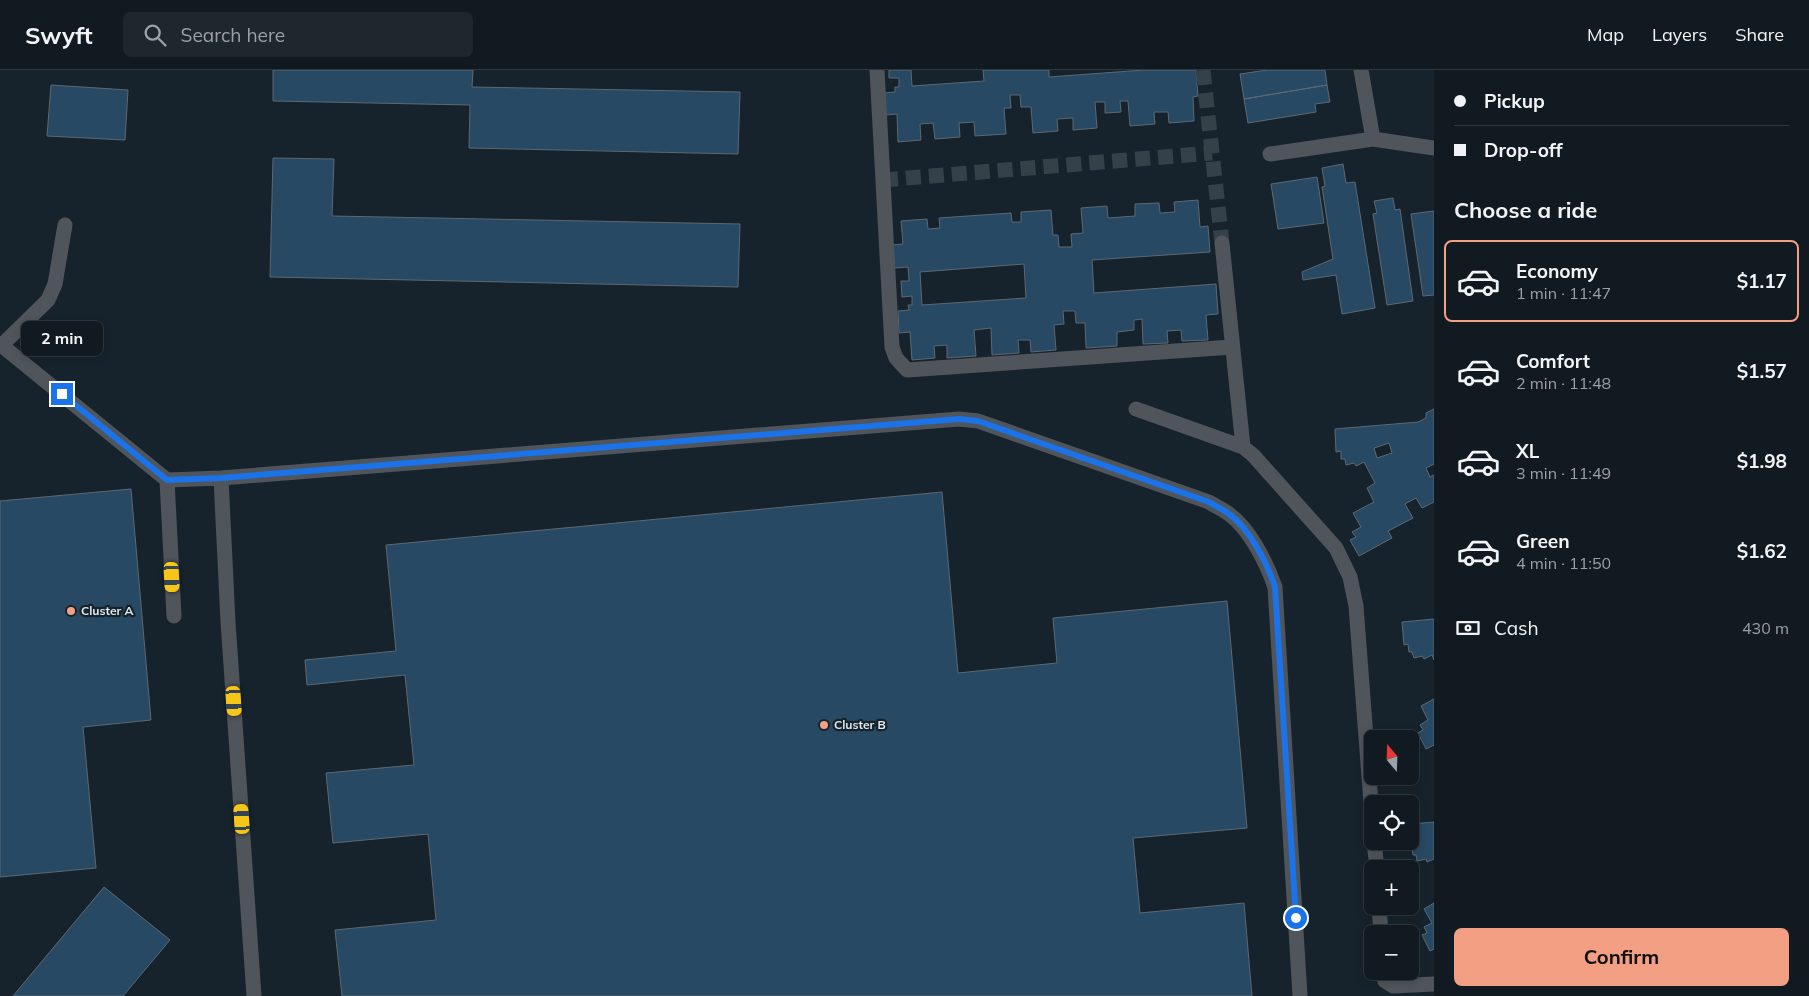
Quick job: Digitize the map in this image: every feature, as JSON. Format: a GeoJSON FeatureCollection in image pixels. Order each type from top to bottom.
{"type":"FeatureCollection","features":[{"type":"Feature","properties":{"kind":"street"},"geometry":{"type":"LineString","coordinates":[[877,70],[892,347],[896,358],[907,370],[1232,347]]}},
{"type":"Feature","properties":{"kind":"street"},"geometry":{"type":"LineString","coordinates":[[1362,70],[1373,139]]}},
{"type":"Feature","properties":{"kind":"street"},"geometry":{"type":"LineString","coordinates":[[1270,154],[1373,139],[1434,148]]}},
{"type":"Feature","properties":{"kind":"street"},"geometry":{"type":"LineString","coordinates":[[66,225],[55,284],[48,300],[1,344],[167,480],[221,478],[959,419],[978,421],[1209,502],[1230,514],[1245,531],[1266,563],[1275,587],[1300,996]]}},
{"type":"Feature","properties":{"kind":"street"},"geometry":{"type":"LineString","coordinates":[[1222,243],[1243,446]]}},
{"type":"Feature","properties":{"kind":"street"},"geometry":{"type":"LineString","coordinates":[[1136,409],[1243,446],[1336,548],[1350,577],[1356,606],[1370,795]]}},
{"type":"Feature","properties":{"kind":"street"},"geometry":{"type":"LineString","coordinates":[[221,478],[228,622],[254,996]]}},
{"type":"Feature","properties":{"kind":"street"},"geometry":{"type":"LineString","coordinates":[[167,480],[174,616]]}},
{"type":"Feature","properties":{"kind":"street"},"geometry":{"type":"LineString","coordinates":[[1385,980],[1393,986],[1434,984]]}},
{"type":"Feature","properties":{"kind":"building"},"geometry":{"type":"Polygon","coordinates":[[[273,70],[473,70],[472,87],[740,92],[738,154],[469,148],[470,105],[273,101],[273,70]]]}},
{"type":"Feature","properties":{"kind":"building"},"geometry":{"type":"Polygon","coordinates":[[[889,70],[911,70],[912,86],[984,81],[983,70],[1049,70],[1049,77],[1144,70],[1196,70],[1198,96],[1193,97],[1194,121],[1169,123],[1168,112],[1154,112],[1155,124],[1130,126],[1128,101],[1120,101],[1121,112],[1105,113],[1105,102],[1095,102],[1097,128],[1073,130],[1073,118],[1057,119],[1058,131],[1033,133],[1031,107],[1021,107],[1020,95],[1010,95],[1011,108],[1004,108],[1006,134],[975,136],[974,122],[959,123],[960,137],[935,139],[933,123],[920,124],[921,140],[898,142],[897,114],[886,115],[884,93],[895,92],[895,87],[899,87],[899,78],[889,78],[889,70]]]}},
{"type":"Feature","properties":{"kind":"building"},"geometry":{"type":"Polygon","coordinates":[[[1267,70],[1325,70],[1327,85],[1244,99],[1240,74],[1267,70]]]}},
{"type":"Feature","properties":{"kind":"building"},"geometry":{"type":"Polygon","coordinates":[[[51,85],[128,90],[125,140],[47,136],[51,85]]]}},
{"type":"Feature","properties":{"kind":"building"},"geometry":{"type":"Polygon","coordinates":[[[1327,85],[1330,102],[1315,104],[1316,112],[1248,123],[1244,99],[1327,85]]]}},
{"type":"Feature","properties":{"kind":"building"},"geometry":{"type":"Polygon","coordinates":[[[273,158],[334,159],[332,216],[740,224],[738,287],[270,277],[273,158]]]}},
{"type":"Feature","properties":{"kind":"building"},"geometry":{"type":"Polygon","coordinates":[[[1343,164],[1346,183],[1355,182],[1375,308],[1342,314],[1336,275],[1303,280],[1302,272],[1333,259],[1322,187],[1325,186],[1322,168],[1343,164]]]}},
{"type":"Feature","properties":{"kind":"building"},"geometry":{"type":"Polygon","coordinates":[[[1317,177],[1324,223],[1278,229],[1271,184],[1317,177]]]}},
{"type":"Feature","properties":{"kind":"building"},"geometry":{"type":"Polygon","coordinates":[[[1393,198],[1395,210],[1400,209],[1413,301],[1387,305],[1373,214],[1377,213],[1374,201],[1393,198]]]}},
{"type":"Feature","properties":{"kind":"building"},"geometry":{"type":"Polygon","coordinates":[[[1198,200],[1200,227],[1208,226],[1210,252],[1092,260],[1094,293],[1216,284],[1218,314],[1206,315],[1208,340],[1182,341],[1181,330],[1167,331],[1168,343],[1143,344],[1142,319],[1134,320],[1134,330],[1117,332],[1117,346],[1086,348],[1085,323],[1076,323],[1075,311],[1063,311],[1064,324],[1054,325],[1056,350],[1031,352],[1030,340],[1018,340],[1019,353],[992,355],[991,328],[974,330],[976,356],[947,358],[947,345],[934,346],[935,358],[912,360],[910,332],[899,333],[898,311],[909,310],[908,305],[912,305],[912,296],[902,297],[901,281],[909,281],[908,267],[894,268],[892,245],[903,244],[901,221],[927,219],[928,229],[940,228],[939,218],[1011,213],[1012,222],[1021,222],[1021,212],[1051,210],[1053,235],[1058,235],[1059,247],[1072,247],[1071,234],[1083,233],[1081,208],[1107,206],[1108,218],[1135,216],[1135,204],[1159,203],[1160,213],[1175,212],[1174,202],[1198,200]],[[1024,264],[920,272],[922,305],[1026,298],[1024,264]]]}},
{"type":"Feature","properties":{"kind":"building"},"geometry":{"type":"Polygon","coordinates":[[[1434,211],[1434,295],[1423,296],[1411,214],[1434,211]]]}},
{"type":"Feature","properties":{"kind":"building"},"geometry":{"type":"Polygon","coordinates":[[[1434,409],[1434,464],[1426,468],[1430,477],[1434,475],[1434,502],[1422,508],[1416,498],[1405,504],[1413,518],[1388,531],[1392,538],[1359,556],[1350,540],[1356,537],[1352,532],[1361,527],[1353,513],[1374,502],[1367,488],[1375,483],[1364,462],[1356,466],[1354,463],[1346,465],[1345,459],[1341,459],[1341,451],[1336,452],[1335,429],[1418,422],[1426,418],[1426,413],[1434,409]],[[1389,443],[1374,448],[1377,458],[1392,453],[1389,443]]]}},
{"type":"Feature","properties":{"kind":"building","name":"Cluster A"},"geometry":{"type":"Polygon","coordinates":[[[131,489],[151,720],[83,727],[96,868],[0,877],[0,501],[131,489]]]}},
{"type":"Feature","properties":{"kind":"building","name":"Cluster B"},"geometry":{"type":"Polygon","coordinates":[[[942,492],[958,673],[1057,663],[1053,618],[1227,601],[1247,828],[1133,838],[1140,913],[1244,903],[1252,996],[342,996],[335,930],[436,920],[428,834],[333,843],[326,773],[414,765],[405,675],[307,685],[305,660],[396,651],[386,545],[942,492]]]}},
{"type":"Feature","properties":{"kind":"building"},"geometry":{"type":"Polygon","coordinates":[[[1434,619],[1434,660],[1432,655],[1424,659],[1422,656],[1414,658],[1412,652],[1409,652],[1408,644],[1404,645],[1402,622],[1434,619]]]}},
{"type":"Feature","properties":{"kind":"building"},"geometry":{"type":"Polygon","coordinates":[[[1434,699],[1434,745],[1426,749],[1419,732],[1423,730],[1420,725],[1428,720],[1421,706],[1434,699]]]}},
{"type":"Feature","properties":{"kind":"building"},"geometry":{"type":"Polygon","coordinates":[[[1434,822],[1434,859],[1427,862],[1426,859],[1417,860],[1416,855],[1413,855],[1412,850],[1419,850],[1419,823],[1434,822]]]}},
{"type":"Feature","properties":{"kind":"building"},"geometry":{"type":"Polygon","coordinates":[[[104,887],[170,940],[123,996],[13,996],[104,887]]]}},
{"type":"Feature","properties":{"kind":"building"},"geometry":{"type":"Polygon","coordinates":[[[1434,903],[1434,949],[1430,951],[1422,935],[1427,933],[1424,927],[1432,923],[1424,909],[1434,903]]]}},
{"type":"Feature","properties":{"kind":"tunnel"},"geometry":{"type":"LineString","coordinates":[[1203,70],[1222,243]]}},
{"type":"Feature","properties":{"kind":"tunnel"},"geometry":{"type":"LineString","coordinates":[[883,180],[1212,153]]}},
{"type":"Feature","properties":{"kind":"place","name":"Cluster A"},"geometry":{"type":"Point","coordinates":[71,611]}},
{"type":"Feature","properties":{"kind":"place","name":"Cluster B"},"geometry":{"type":"Point","coordinates":[824,725]}},
{"type":"Feature","properties":{"kind":"route"},"geometry":{"type":"LineString","coordinates":[[62,394],[167,480],[221,478],[969,419],[1209,502],[1230,514],[1245,531],[1266,563],[1275,587],[1296,918]]}}]}
